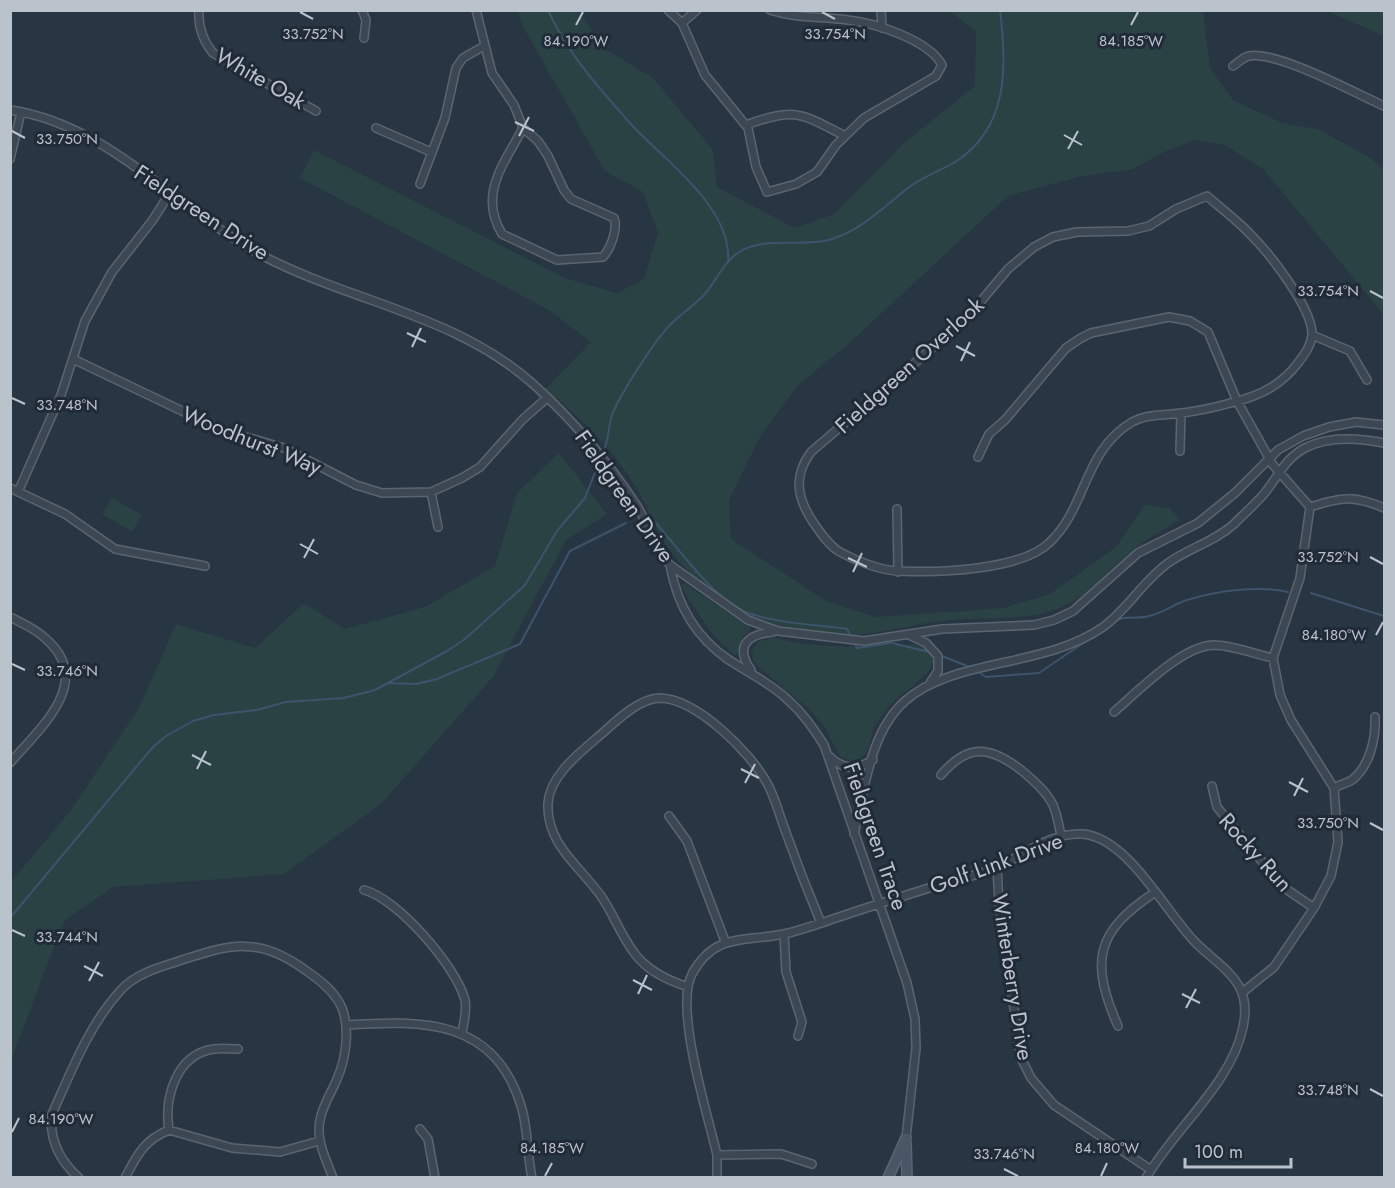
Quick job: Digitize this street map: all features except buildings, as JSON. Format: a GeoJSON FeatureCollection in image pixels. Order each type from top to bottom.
{"type":"FeatureCollection","features":[{"type":"Feature","properties":{"kind":"street","name":"White Oak"},"geometry":{"type":"LineString","coordinates":[[199,10],[198,22],[206,45],[213,53],[316,111]]}},
{"type":"Feature","properties":{"kind":"street"},"geometry":{"type":"LineString","coordinates":[[362,10],[366,20],[364,38]]}},
{"type":"Feature","properties":{"kind":"street"},"geometry":{"type":"LineString","coordinates":[[476,10],[492,73],[514,105],[523,128],[538,141],[571,199],[614,218],[616,226],[611,243],[603,257],[557,260],[502,234],[491,203],[491,191],[523,128]]}},
{"type":"Feature","properties":{"kind":"street"},"geometry":{"type":"LineString","coordinates":[[668,10],[682,23],[705,75],[746,125],[756,167],[767,192],[796,184],[818,172],[845,136],[883,106],[936,76],[942,65],[930,50],[882,28],[851,20],[802,18],[775,11]]}},
{"type":"Feature","properties":{"kind":"street"},"geometry":{"type":"LineString","coordinates":[[682,23],[697,10]]}},
{"type":"Feature","properties":{"kind":"street"},"geometry":{"type":"LineString","coordinates":[[881,10],[882,28]]}},
{"type":"Feature","properties":{"kind":"street"},"geometry":{"type":"LineString","coordinates":[[420,184],[445,118],[456,68],[463,58],[484,46]]}},
{"type":"Feature","properties":{"kind":"street"},"geometry":{"type":"LineString","coordinates":[[1233,66],[1247,56],[1266,56],[1305,70],[1384,106]]}},
{"type":"Feature","properties":{"kind":"street","name":"Fieldgreen Drive"},"geometry":{"type":"LineString","coordinates":[[10,110],[74,130],[97,142],[263,256],[323,282],[447,327],[500,357],[566,414],[613,471],[670,565],[748,620],[778,631],[864,641],[952,628],[1034,625],[1065,616],[1090,599],[1138,553],[1198,523],[1235,493],[1269,458],[1302,436],[1329,427],[1356,422],[1384,425]]}},
{"type":"Feature","properties":{"kind":"street"},"geometry":{"type":"LineString","coordinates":[[10,159],[21,112]]}},
{"type":"Feature","properties":{"kind":"street"},"geometry":{"type":"LineString","coordinates":[[746,125],[768,117],[797,113],[845,136]]}},
{"type":"Feature","properties":{"kind":"street"},"geometry":{"type":"LineString","coordinates":[[376,128],[431,152]]}},
{"type":"Feature","properties":{"kind":"street"},"geometry":{"type":"LineString","coordinates":[[170,193],[152,221],[112,272],[85,321],[61,395],[14,490],[65,514],[115,549],[205,566]]}},
{"type":"Feature","properties":{"kind":"street","name":"Fieldgreen Overlook"},"geometry":{"type":"LineString","coordinates":[[1207,196],[1252,236],[1290,285],[1310,321],[1312,335],[1307,351],[1288,376],[1264,393],[1181,413],[1148,415],[1115,434],[1095,459],[1064,527],[1048,545],[1030,556],[999,565],[898,572],[838,552],[801,504],[798,491],[801,470],[811,452],[966,319],[1008,269],[1034,247],[1053,237],[1077,232],[1128,231],[1149,226],[1207,196]]}},
{"type":"Feature","properties":{"kind":"street"},"geometry":{"type":"LineString","coordinates":[[978,457],[989,434],[1005,420],[1066,348],[1090,333],[1157,318],[1180,318],[1208,332],[1237,401],[1269,458],[1310,507],[1300,578],[1273,658],[1280,695],[1287,712],[1334,788],[1338,842],[1331,876],[1314,908],[1274,966],[1243,992],[1246,1009],[1243,1030],[1231,1062],[1146,1178]]}},
{"type":"Feature","properties":{"kind":"street"},"geometry":{"type":"LineString","coordinates":[[1312,335],[1350,351],[1367,380]]}},
{"type":"Feature","properties":{"kind":"street","name":"Woodhurst Way"},"geometry":{"type":"LineString","coordinates":[[73,359],[222,430],[284,448],[356,485],[382,493],[430,492],[462,478],[480,467],[523,419],[547,398]]}},
{"type":"Feature","properties":{"kind":"street"},"geometry":{"type":"LineString","coordinates":[[1180,451],[1181,413]]}},
{"type":"Feature","properties":{"kind":"street"},"geometry":{"type":"LineString","coordinates":[[854,834],[876,744],[888,720],[906,700],[942,679],[1054,652],[1104,627],[1148,580],[1170,562],[1212,541],[1232,526],[1264,494],[1279,471],[1305,448],[1335,439],[1384,443]]}},
{"type":"Feature","properties":{"kind":"street"},"geometry":{"type":"LineString","coordinates":[[430,492],[438,527]]}},
{"type":"Feature","properties":{"kind":"street"},"geometry":{"type":"LineString","coordinates":[[1310,507],[1333,500],[1362,498],[1384,508]]}},
{"type":"Feature","properties":{"kind":"street"},"geometry":{"type":"LineString","coordinates":[[897,509],[898,572]]}},
{"type":"Feature","properties":{"kind":"street","name":"Fieldgreen Trace"},"geometry":{"type":"LineString","coordinates":[[670,565],[675,592],[685,613],[704,638],[724,656],[786,697],[807,718],[827,754],[907,983],[915,1019],[916,1048],[906,1138],[888,1178]]}},
{"type":"Feature","properties":{"kind":"street"},"geometry":{"type":"LineString","coordinates":[[10,617],[49,641],[62,659],[66,672],[62,696],[52,713],[10,763]]}},
{"type":"Feature","properties":{"kind":"street"},"geometry":{"type":"LineString","coordinates":[[754,674],[746,663],[743,652],[746,644],[756,633],[778,631]]}},
{"type":"Feature","properties":{"kind":"street"},"geometry":{"type":"LineString","coordinates":[[908,635],[926,643],[938,656],[935,678],[924,688]]}},
{"type":"Feature","properties":{"kind":"street"},"geometry":{"type":"LineString","coordinates":[[1114,712],[1176,661],[1194,651],[1213,645],[1273,658]]}},
{"type":"Feature","properties":{"kind":"street"},"geometry":{"type":"LineString","coordinates":[[688,987],[662,978],[635,954],[602,897],[561,849],[549,819],[548,801],[552,786],[570,762],[616,721],[644,702],[660,698],[690,707],[726,734],[749,757],[767,784],[820,923]]}},
{"type":"Feature","properties":{"kind":"street"},"geometry":{"type":"LineString","coordinates":[[1334,788],[1352,780],[1366,761],[1376,731],[1375,717]]}},
{"type":"Feature","properties":{"kind":"street"},"geometry":{"type":"LineString","coordinates":[[941,775],[953,761],[964,754],[981,751],[996,754],[1030,778],[1046,793],[1054,806],[1061,836]]}},
{"type":"Feature","properties":{"kind":"street"},"geometry":{"type":"LineString","coordinates":[[827,754],[835,762],[850,768],[865,765],[873,760]]}},
{"type":"Feature","properties":{"kind":"street","name":"Rocky Run"},"geometry":{"type":"LineString","coordinates":[[1212,786],[1217,807],[1282,887],[1314,908]]}},
{"type":"Feature","properties":{"kind":"street"},"geometry":{"type":"LineString","coordinates":[[669,816],[687,841],[725,941],[706,955],[692,974],[688,987],[686,1018],[717,1155],[717,1178]]}},
{"type":"Feature","properties":{"kind":"street","name":"Golf Link Drive"},"geometry":{"type":"LineString","coordinates":[[725,941],[784,934],[997,868],[1032,846],[1061,836],[1085,834],[1110,843],[1127,856],[1154,893],[1197,944],[1235,979],[1243,992]]}},
{"type":"Feature","properties":{"kind":"street","name":"Winterberry Drive"},"geometry":{"type":"LineString","coordinates":[[997,868],[999,903],[1021,1058],[1031,1077],[1054,1105],[1151,1170]]}},
{"type":"Feature","properties":{"kind":"street"},"geometry":{"type":"LineString","coordinates":[[364,890],[379,894],[440,952],[453,972],[464,996],[466,1004],[462,1033]]}},
{"type":"Feature","properties":{"kind":"street"},"geometry":{"type":"LineString","coordinates":[[1118,1026],[1107,999],[1101,961],[1104,942],[1113,927],[1128,912],[1154,893]]}},
{"type":"Feature","properties":{"kind":"street"},"geometry":{"type":"LineString","coordinates":[[784,934],[786,972],[802,1022],[798,1036]]}},
{"type":"Feature","properties":{"kind":"street"},"geometry":{"type":"LineString","coordinates":[[79,1178],[57,1149],[51,1128],[52,1114],[99,1018],[121,989],[141,975],[199,955],[234,946],[256,946],[288,957],[326,986],[341,1007],[346,1025],[344,1060],[321,1114],[319,1141],[333,1178]]}},
{"type":"Feature","properties":{"kind":"street"},"geometry":{"type":"LineString","coordinates":[[346,1025],[408,1024],[462,1033],[477,1041],[507,1072],[523,1111],[532,1178]]}},
{"type":"Feature","properties":{"kind":"street"},"geometry":{"type":"LineString","coordinates":[[169,1130],[166,1109],[169,1092],[184,1066],[213,1049],[238,1049]]}},
{"type":"Feature","properties":{"kind":"street"},"geometry":{"type":"LineString","coordinates":[[420,1129],[428,1139],[435,1178]]}},
{"type":"Feature","properties":{"kind":"street"},"geometry":{"type":"LineString","coordinates":[[125,1178],[141,1148],[150,1139],[169,1130],[232,1148],[280,1152],[319,1141]]}},
{"type":"Feature","properties":{"kind":"street"},"geometry":{"type":"LineString","coordinates":[[906,1138],[907,1178]]}},
{"type":"Feature","properties":{"kind":"street"},"geometry":{"type":"LineString","coordinates":[[717,1155],[781,1154],[812,1164]]}},
{"type":"Feature","properties":{"kind":"green space"},"geometry":{"type":"Polygon","coordinates":[[[518,11],[579,11],[602,47],[653,78],[713,150],[717,187],[795,228],[834,214],[904,143],[975,86],[976,31],[949,11],[1203,11],[1210,68],[1233,100],[1282,123],[1318,129],[1371,158],[1384,171],[1384,315],[1264,170],[1225,145],[1195,140],[1164,152],[1133,169],[1079,177],[1008,196],[845,347],[797,386],[760,437],[729,500],[731,539],[828,602],[876,617],[1003,608],[1050,594],[1116,547],[1145,505],[1170,508],[1180,520],[1133,550],[1092,588],[1076,599],[1055,610],[1040,614],[1011,618],[940,621],[870,634],[834,636],[786,628],[763,620],[720,597],[683,566],[664,541],[641,496],[622,466],[586,425],[545,389],[591,342],[549,310],[300,178],[314,150],[565,278],[617,293],[644,279],[658,233],[643,192],[605,171],[522,25],[518,11]]]}},
{"type":"Feature","properties":{"kind":"green space"},"geometry":{"type":"Polygon","coordinates":[[[1327,11],[1384,12],[1384,36],[1327,11]]]}},
{"type":"Feature","properties":{"kind":"green space"},"geometry":{"type":"Polygon","coordinates":[[[559,453],[607,514],[566,540],[493,677],[381,804],[284,874],[113,887],[64,921],[11,1060],[11,882],[71,810],[139,708],[176,624],[255,648],[304,603],[345,629],[425,607],[495,566],[517,493],[559,453]]]}},
{"type":"Feature","properties":{"kind":"green space"},"geometry":{"type":"Polygon","coordinates":[[[112,498],[142,515],[132,532],[102,514],[112,498]]]}},
{"type":"Feature","properties":{"kind":"green space"},"geometry":{"type":"Polygon","coordinates":[[[684,583],[749,627],[750,630],[742,638],[738,654],[734,655],[710,631],[680,586],[684,583]]]}},
{"type":"Feature","properties":{"kind":"green space"},"geometry":{"type":"Polygon","coordinates":[[[774,638],[805,644],[846,647],[915,644],[927,650],[934,659],[927,673],[882,715],[874,728],[869,748],[865,754],[857,760],[848,760],[840,757],[826,729],[810,710],[755,664],[753,649],[759,641],[774,638]]]}},
{"type":"Feature","properties":{"kind":"waterway"},"geometry":{"type":"LineString","coordinates":[[548,10],[564,41],[595,83],[707,203],[719,221],[726,241],[728,261]]}},
{"type":"Feature","properties":{"kind":"waterway"},"geometry":{"type":"LineString","coordinates":[[604,450],[612,415],[647,354],[671,324],[698,301],[724,267],[739,252],[748,247],[769,243],[824,241],[848,233],[913,184],[955,162],[973,148],[986,132],[995,114],[1000,94],[1004,53],[1000,10]]}},
{"type":"Feature","properties":{"kind":"waterway"},"geometry":{"type":"LineString","coordinates":[[10,918],[152,748],[166,736],[193,721],[214,715],[257,710],[286,702],[344,698],[375,690],[465,639],[525,585],[557,531],[585,498],[599,462]]}},
{"type":"Feature","properties":{"kind":"waterway"},"geometry":{"type":"LineString","coordinates":[[655,522],[711,587],[738,608],[773,620],[847,629],[851,637]]}},
{"type":"Feature","properties":{"kind":"waterway"},"geometry":{"type":"LineString","coordinates":[[387,683],[416,684],[437,679],[520,644],[570,551],[626,523]]}},
{"type":"Feature","properties":{"kind":"waterway"},"geometry":{"type":"LineString","coordinates":[[1114,622],[1123,618],[1154,615],[1187,600],[1211,594],[1250,589],[1288,592]]}},
{"type":"Feature","properties":{"kind":"waterway"},"geometry":{"type":"LineString","coordinates":[[1311,593],[1384,616]]}},
{"type":"Feature","properties":{"kind":"waterway"},"geometry":{"type":"LineString","coordinates":[[980,673],[986,677],[1039,673],[1092,637]]}},
{"type":"Feature","properties":{"kind":"waterway"},"geometry":{"type":"LineString","coordinates":[[855,644],[857,648],[892,643],[933,653]]}},
{"type":"Feature","properties":{"kind":"waterway"},"geometry":{"type":"LineString","coordinates":[[942,656],[972,668]]}}]}
